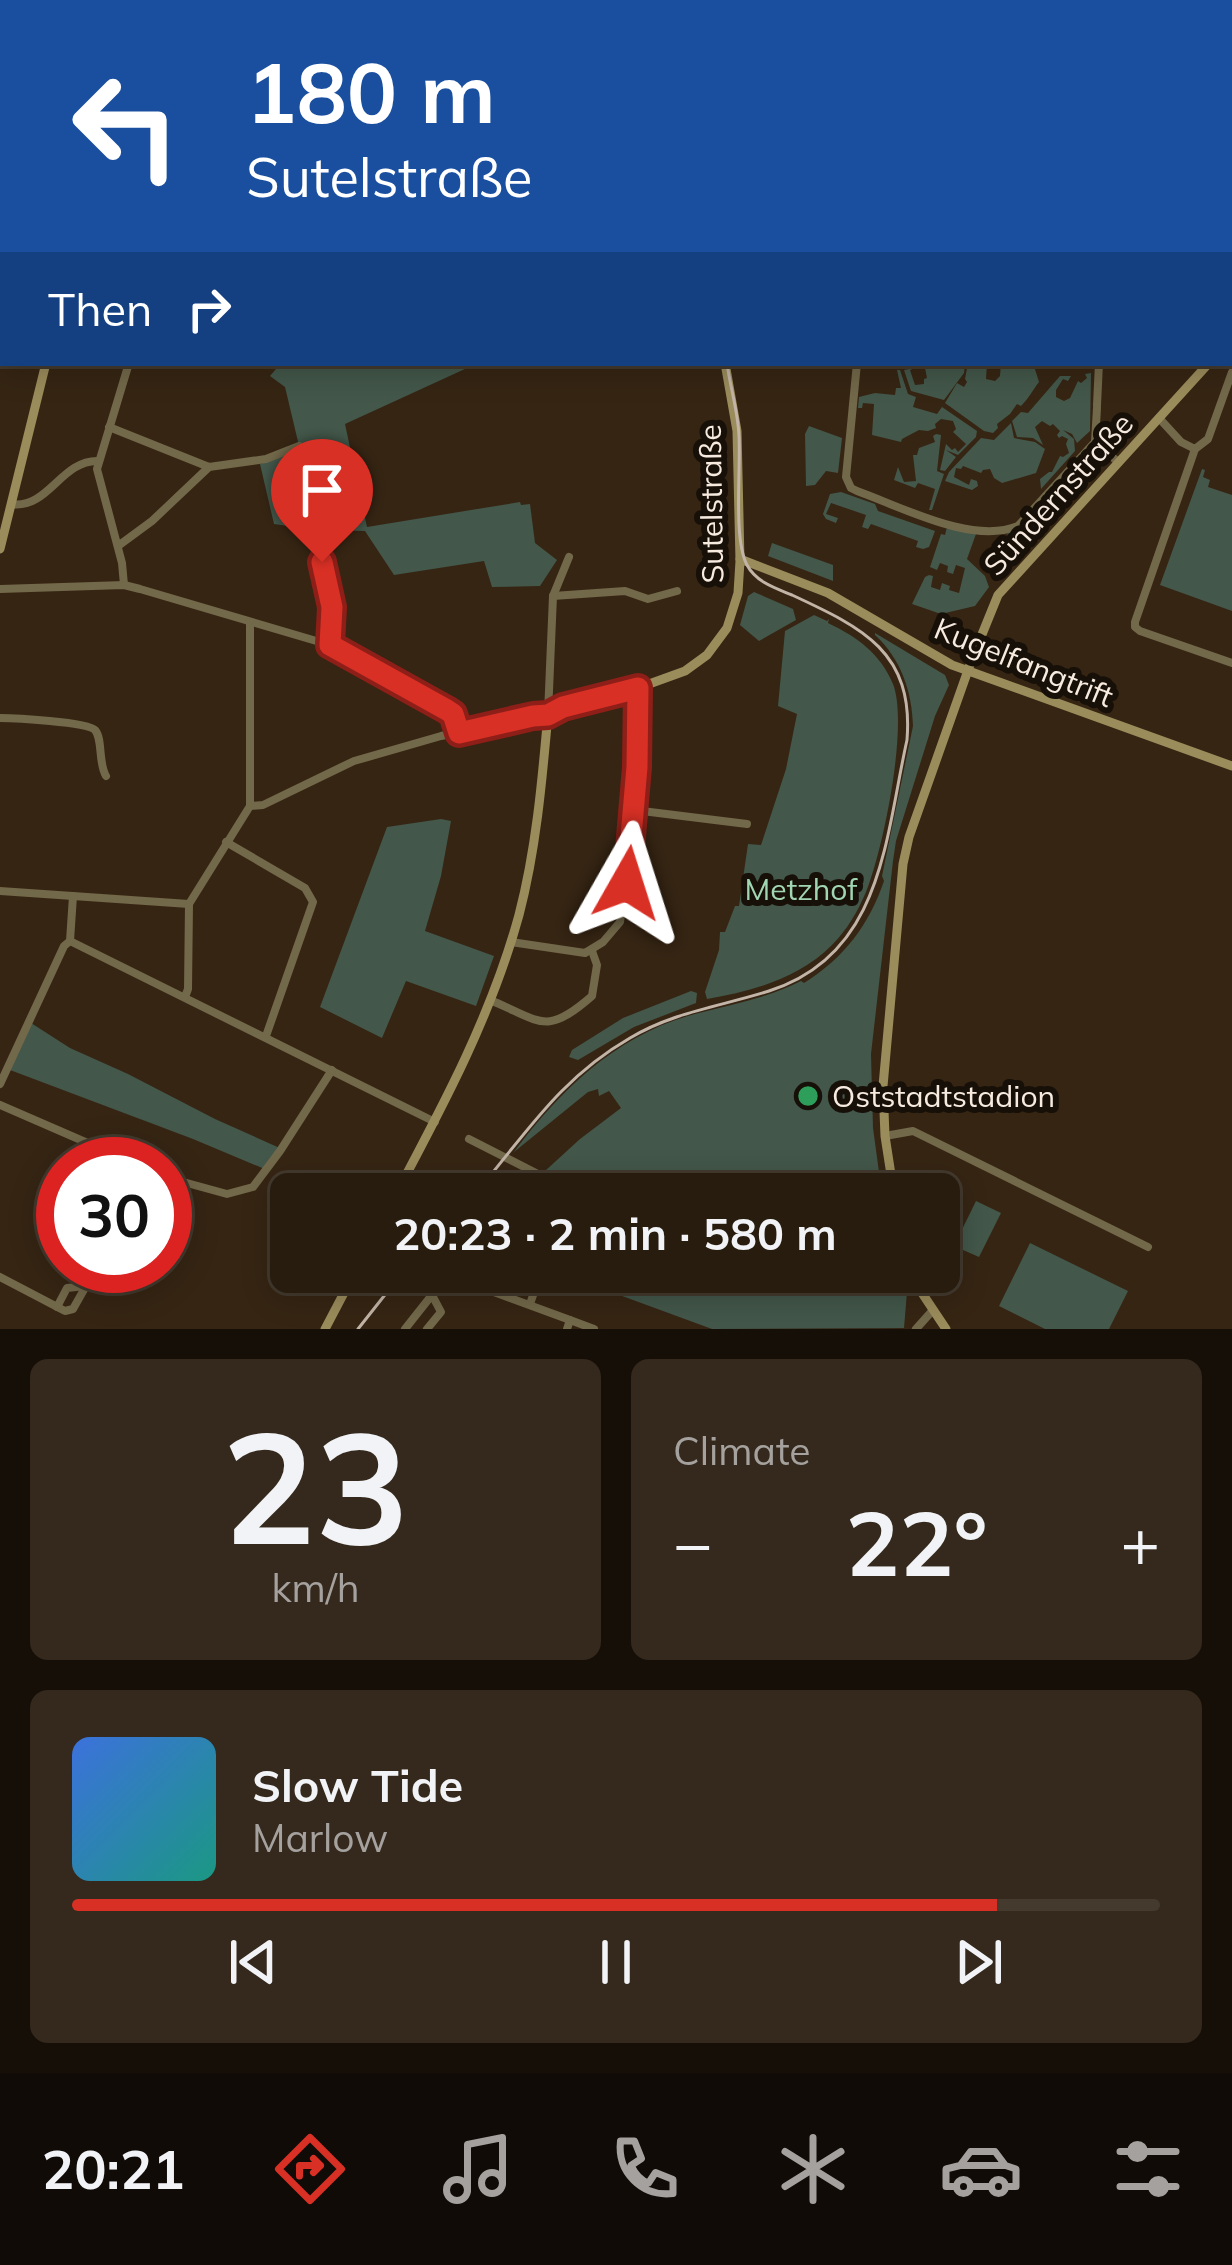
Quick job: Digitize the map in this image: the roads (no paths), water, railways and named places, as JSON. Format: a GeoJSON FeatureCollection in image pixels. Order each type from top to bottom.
{"type":"FeatureCollection","features":[{"type":"Feature","properties":{"kind":"main road"},"geometry":{"type":"LineString","coordinates":[[0,549],[45,366]]}},
{"type":"Feature","properties":{"kind":"main road","name":"Sutelstraße"},"geometry":{"type":"LineString","coordinates":[[548,715],[685,671],[722,639],[738,593],[740,559],[737,431],[726,366]]}},
{"type":"Feature","properties":{"kind":"main road","name":"Sündernstraße"},"geometry":{"type":"LineString","coordinates":[[891,1173],[885,1136],[885,1048],[905,850],[967,671],[998,596],[1206,366]]}},
{"type":"Feature","properties":{"kind":"main road","name":"Kugelfangtrift"},"geometry":{"type":"LineString","coordinates":[[740,559],[828,593],[967,671],[1232,766]]}},
{"type":"Feature","properties":{"kind":"main road"},"geometry":{"type":"LineString","coordinates":[[407,1173],[456,1081],[511,942],[530,866],[548,715]]}},
{"type":"Feature","properties":{"kind":"main road"},"geometry":{"type":"LineString","coordinates":[[325,1329],[344,1293]]}},
{"type":"Feature","properties":{"kind":"main road"},"geometry":{"type":"LineString","coordinates":[[924,1293],[946,1329]]}},
{"type":"Feature","properties":{"kind":"street"},"geometry":{"type":"LineString","coordinates":[[124,585],[97,469],[128,366]]}},
{"type":"Feature","properties":{"kind":"street"},"geometry":{"type":"LineString","coordinates":[[857,366],[848,483],[857,491],[967,530],[1018,526],[1095,442],[1099,366]]}},
{"type":"Feature","properties":{"kind":"street"},"geometry":{"type":"LineString","coordinates":[[1232,372],[1208,439],[1195,449],[1136,627],[1232,663]]}},
{"type":"Feature","properties":{"kind":"street"},"geometry":{"type":"LineString","coordinates":[[1159,418],[1181,442],[1195,449]]}},
{"type":"Feature","properties":{"kind":"street"},"geometry":{"type":"LineString","coordinates":[[110,428],[209,467],[266,459],[299,446]]}},
{"type":"Feature","properties":{"kind":"street"},"geometry":{"type":"LineString","coordinates":[[1095,442],[1118,462]]}},
{"type":"Feature","properties":{"kind":"street"},"geometry":{"type":"LineString","coordinates":[[11,504],[32,504],[77,464],[98,461]]}},
{"type":"Feature","properties":{"kind":"street"},"geometry":{"type":"LineString","coordinates":[[118,546],[209,467]]}},
{"type":"Feature","properties":{"kind":"street"},"geometry":{"type":"LineString","coordinates":[[316,538],[332,607],[330,645]]}},
{"type":"Feature","properties":{"kind":"street"},"geometry":{"type":"LineString","coordinates":[[548,715],[553,596],[569,557]]}},
{"type":"Feature","properties":{"kind":"street"},"geometry":{"type":"LineString","coordinates":[[0,589],[124,585],[330,645],[453,714],[459,733]]}},
{"type":"Feature","properties":{"kind":"street"},"geometry":{"type":"LineString","coordinates":[[553,596],[625,591],[648,599],[677,591]]}},
{"type":"Feature","properties":{"kind":"street"},"geometry":{"type":"LineString","coordinates":[[185,998],[189,904],[250,806],[250,622]]}},
{"type":"Feature","properties":{"kind":"street"},"geometry":{"type":"LineString","coordinates":[[511,942],[578,954],[592,951],[616,931],[634,809],[638,688]]}},
{"type":"Feature","properties":{"kind":"street","name":"Sutelstraße"},"geometry":{"type":"LineString","coordinates":[[250,806],[263,805],[354,761],[548,715]]}},
{"type":"Feature","properties":{"kind":"street"},"geometry":{"type":"LineString","coordinates":[[0,718],[94,730],[106,776]]}},
{"type":"Feature","properties":{"kind":"street"},"geometry":{"type":"LineString","coordinates":[[634,809],[747,824]]}},
{"type":"Feature","properties":{"kind":"street"},"geometry":{"type":"LineString","coordinates":[[226,842],[305,888],[313,902],[266,1036]]}},
{"type":"Feature","properties":{"kind":"street"},"geometry":{"type":"LineString","coordinates":[[0,891],[189,904]]}},
{"type":"Feature","properties":{"kind":"street"},"geometry":{"type":"LineString","coordinates":[[0,1084],[70,941],[73,896]]}},
{"type":"Feature","properties":{"kind":"street"},"geometry":{"type":"LineString","coordinates":[[70,941],[435,1122]]}},
{"type":"Feature","properties":{"kind":"street"},"geometry":{"type":"LineString","coordinates":[[490,1000],[544,1023],[556,1022],[592,996],[597,974],[592,951]]}},
{"type":"Feature","properties":{"kind":"street"},"geometry":{"type":"LineString","coordinates":[[192,1186],[227,1194],[253,1186],[332,1070]]}},
{"type":"Feature","properties":{"kind":"street"},"geometry":{"type":"LineString","coordinates":[[0,1105],[73,1137]]}},
{"type":"Feature","properties":{"kind":"street"},"geometry":{"type":"LineString","coordinates":[[885,1136],[913,1131],[1148,1247]]}},
{"type":"Feature","properties":{"kind":"street"},"geometry":{"type":"LineString","coordinates":[[469,1139],[534,1173]]}},
{"type":"Feature","properties":{"kind":"street"},"geometry":{"type":"LineString","coordinates":[[0,1276],[65,1311],[73,1309],[82,1293]]}},
{"type":"Feature","properties":{"kind":"street"},"geometry":{"type":"LineString","coordinates":[[405,1329],[443,1281],[456,1278],[530,1304],[568,1325],[594,1329]]}},
{"type":"Feature","properties":{"kind":"street"},"geometry":{"type":"LineString","coordinates":[[57,1307],[64,1293]]}},
{"type":"Feature","properties":{"kind":"street"},"geometry":{"type":"LineString","coordinates":[[530,1304],[534,1293]]}},
{"type":"Feature","properties":{"kind":"street"},"geometry":{"type":"LineString","coordinates":[[427,1329],[441,1312],[432,1295]]}},
{"type":"Feature","properties":{"kind":"street"},"geometry":{"type":"LineString","coordinates":[[916,1329],[933,1310]]}},
{"type":"Feature","properties":{"kind":"tram line"},"geometry":{"type":"LineString","coordinates":[[492,1173],[563,1090],[630,1038],[663,1022],[769,991],[807,974],[836,950],[857,922],[884,853],[907,740],[902,685],[879,647],[861,632],[766,584],[747,565],[739,521],[738,427],[728,366]]}},
{"type":"Feature","properties":{"kind":"tram line"},"geometry":{"type":"LineString","coordinates":[[358,1329],[386,1293]]}},
{"type":"Feature","properties":{"kind":"place","name":"Oststadtstadion"},"geometry":{"type":"Point","coordinates":[808,1096]}},
{"type":"Feature","properties":{"kind":"park label","name":"Metzhof"},"geometry":{"type":"Point","coordinates":[801,889]}}]}
